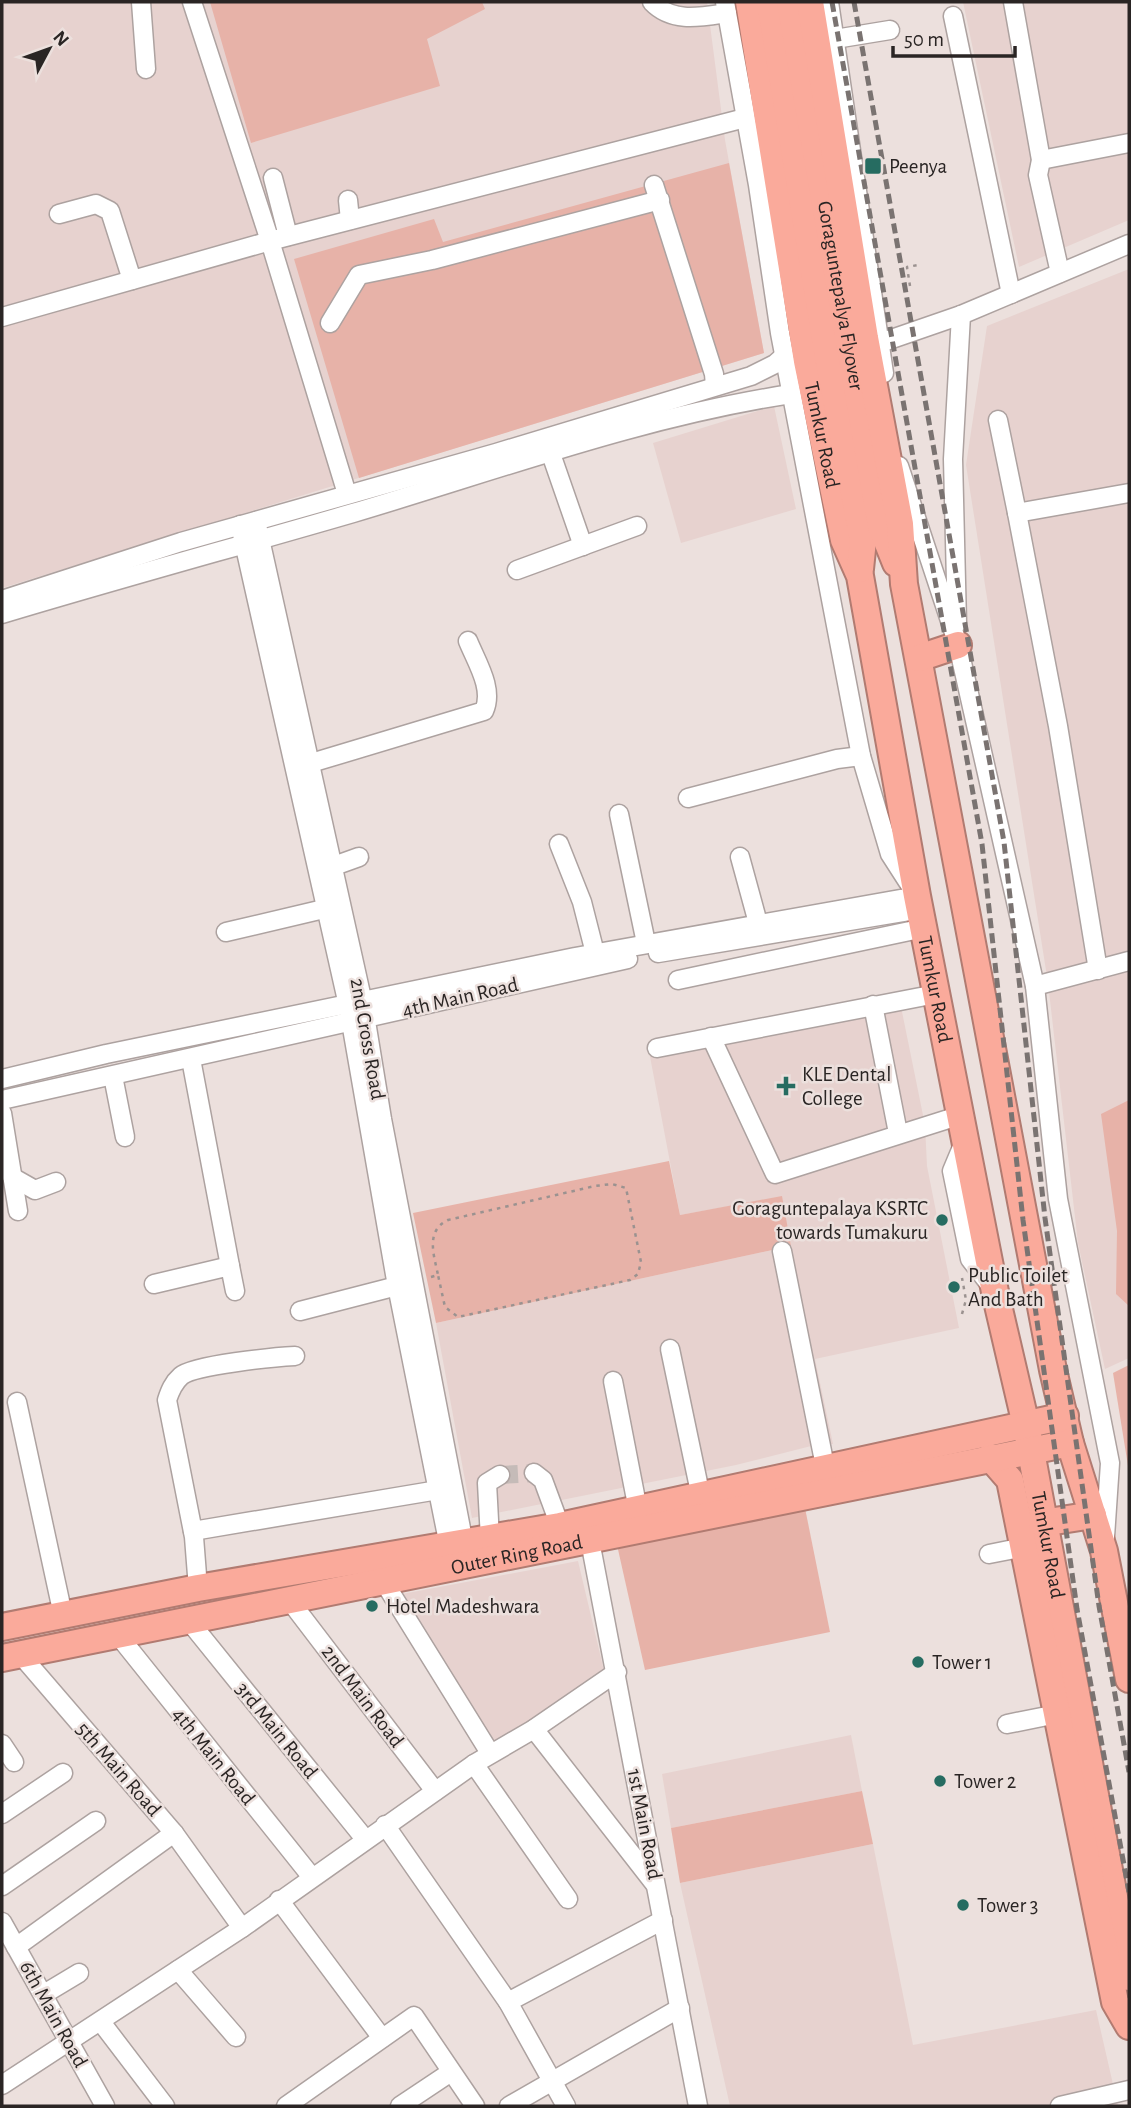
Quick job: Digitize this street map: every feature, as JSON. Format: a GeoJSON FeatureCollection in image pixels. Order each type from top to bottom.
{"type":"FeatureCollection","features":[{"type":"Feature","properties":{"kind":"highway","name":"Goraguntepalya Flyover"},"geometry":{"type":"LineString","coordinates":[[770,2],[839,355],[881,526],[904,584]]}},
{"type":"Feature","properties":{"kind":"highway","name":"Goraguntepalya Flyover"},"geometry":{"type":"LineString","coordinates":[[790,2],[863,540],[860,576]]}},
{"type":"Feature","properties":{"kind":"highway"},"geometry":{"type":"LineString","coordinates":[[810,2],[900,524],[904,584],[1032,1260],[1070,1443],[1104,1550],[1129,1679]]}},
{"type":"Feature","properties":{"kind":"highway","name":"Tumkur Road"},"geometry":{"type":"LineString","coordinates":[[734,6],[844,540],[860,576],[936,994],[995,1292],[1028,1437],[1129,1978]]}},
{"type":"Feature","properties":{"kind":"highway"},"geometry":{"type":"LineString","coordinates":[[919,658],[958,645]]}},
{"type":"Feature","properties":{"kind":"highway"},"geometry":{"type":"LineString","coordinates":[[1028,1437],[1065,1416]]}},
{"type":"Feature","properties":{"kind":"highway"},"geometry":{"type":"LineString","coordinates":[[1028,1437],[1070,1443]]}},
{"type":"Feature","properties":{"kind":"highway","name":"Outer Ring Road"},"geometry":{"type":"LineString","coordinates":[[2,1627],[198,1588],[559,1526],[825,1471],[1028,1437]]}},
{"type":"Feature","properties":{"kind":"highway","name":"Outer Ring Road"},"geometry":{"type":"LineString","coordinates":[[11,1656],[590,1541],[990,1457],[1028,1437]]}},
{"type":"Feature","properties":{"kind":"highway"},"geometry":{"type":"LineString","coordinates":[[990,1457],[1010,1480],[1115,2002],[1129,2026]]}},
{"type":"Feature","properties":{"kind":"highway"},"geometry":{"type":"LineString","coordinates":[[1042,1523],[1093,1516]]}},
{"type":"Feature","properties":{"kind":"street"},"geometry":{"type":"LineString","coordinates":[[141,2],[146,69]]}},
{"type":"Feature","properties":{"kind":"street"},"geometry":{"type":"LineString","coordinates":[[192,2],[270,241],[347,494]]}},
{"type":"Feature","properties":{"kind":"street"},"geometry":{"type":"LineString","coordinates":[[653,2],[662,12],[691,19],[734,6],[745,118],[784,356],[861,756],[890,854],[921,911]]}},
{"type":"Feature","properties":{"kind":"street"},"geometry":{"type":"LineString","coordinates":[[829,2],[896,455],[958,645],[1035,986],[1058,1199],[1110,1463],[1104,1550]]}},
{"type":"Feature","properties":{"kind":"street"},"geometry":{"type":"LineString","coordinates":[[1013,2],[1041,160],[1038,175],[1060,273]]}},
{"type":"Feature","properties":{"kind":"street"},"geometry":{"type":"LineString","coordinates":[[953,16],[1012,294]]}},
{"type":"Feature","properties":{"kind":"street"},"geometry":{"type":"LineString","coordinates":[[835,39],[890,30]]}},
{"type":"Feature","properties":{"kind":"street"},"geometry":{"type":"LineString","coordinates":[[2,317],[288,236],[745,118]]}},
{"type":"Feature","properties":{"kind":"street"},"geometry":{"type":"LineString","coordinates":[[1041,160],[1129,143]]}},
{"type":"Feature","properties":{"kind":"street"},"geometry":{"type":"LineString","coordinates":[[273,178],[288,236]]}},
{"type":"Feature","properties":{"kind":"street"},"geometry":{"type":"LineString","coordinates":[[330,323],[359,275],[432,260],[657,192],[715,386]]}},
{"type":"Feature","properties":{"kind":"street"},"geometry":{"type":"LineString","coordinates":[[348,200],[349,220]]}},
{"type":"Feature","properties":{"kind":"street"},"geometry":{"type":"LineString","coordinates":[[59,214],[96,204],[110,211],[132,280]]}},
{"type":"Feature","properties":{"kind":"street"},"geometry":{"type":"LineString","coordinates":[[880,343],[961,315],[1129,244]]}},
{"type":"Feature","properties":{"kind":"street"},"geometry":{"type":"LineString","coordinates":[[958,645],[953,458],[961,315]]}},
{"type":"Feature","properties":{"kind":"street"},"geometry":{"type":"LineString","coordinates":[[2,614],[250,532],[347,494],[496,453],[758,373],[784,356]]}},
{"type":"Feature","properties":{"kind":"street"},"geometry":{"type":"LineString","coordinates":[[2,600],[250,532],[352,513],[550,451],[747,401],[791,394]]}},
{"type":"Feature","properties":{"kind":"street"},"geometry":{"type":"LineString","coordinates":[[998,420],[1058,726],[1098,970]]}},
{"type":"Feature","properties":{"kind":"street"},"geometry":{"type":"LineString","coordinates":[[550,451],[583,546]]}},
{"type":"Feature","properties":{"kind":"street"},"geometry":{"type":"LineString","coordinates":[[1017,513],[1129,493]]}},
{"type":"Feature","properties":{"kind":"street"},"geometry":{"type":"LineString","coordinates":[[517,570],[637,526]]}},
{"type":"Feature","properties":{"kind":"street"},"geometry":{"type":"LineString","coordinates":[[250,532],[328,908],[357,1013],[595,953],[646,943],[758,923],[921,911]]}},
{"type":"Feature","properties":{"kind":"street","name":"2nd Cross Road"},"geometry":{"type":"LineString","coordinates":[[250,532],[311,763],[334,866],[405,1283],[456,1545]]}},
{"type":"Feature","properties":{"kind":"street"},"geometry":{"type":"LineString","coordinates":[[311,763],[484,711],[489,700],[468,641]]}},
{"type":"Feature","properties":{"kind":"street"},"geometry":{"type":"LineString","coordinates":[[688,798],[826,762],[861,756]]}},
{"type":"Feature","properties":{"kind":"street"},"geometry":{"type":"LineString","coordinates":[[619,814],[646,943]]}},
{"type":"Feature","properties":{"kind":"street"},"geometry":{"type":"LineString","coordinates":[[559,844],[582,902],[595,953]]}},
{"type":"Feature","properties":{"kind":"street"},"geometry":{"type":"LineString","coordinates":[[334,866],[359,857]]}},
{"type":"Feature","properties":{"kind":"street"},"geometry":{"type":"LineString","coordinates":[[740,857],[758,923]]}},
{"type":"Feature","properties":{"kind":"street"},"geometry":{"type":"LineString","coordinates":[[226,932],[328,908]]}},
{"type":"Feature","properties":{"kind":"street"},"geometry":{"type":"LineString","coordinates":[[678,980],[921,911]]}},
{"type":"Feature","properties":{"kind":"street","name":"4th Main Road"},"geometry":{"type":"LineString","coordinates":[[2,1079],[106,1054],[357,1013],[648,954],[921,911]]}},
{"type":"Feature","properties":{"kind":"street"},"geometry":{"type":"LineString","coordinates":[[1035,986],[1129,961]]}},
{"type":"Feature","properties":{"kind":"street"},"geometry":{"type":"LineString","coordinates":[[657,1048],[936,994]]}},
{"type":"Feature","properties":{"kind":"street"},"geometry":{"type":"LineString","coordinates":[[873,1005],[898,1133]]}},
{"type":"Feature","properties":{"kind":"street","name":"4th Main Road"},"geometry":{"type":"LineString","coordinates":[[2,1100],[191,1059],[357,1013]]}},
{"type":"Feature","properties":{"kind":"street"},"geometry":{"type":"LineString","coordinates":[[711,1037],[775,1174],[898,1133],[964,1125]]}},
{"type":"Feature","properties":{"kind":"street"},"geometry":{"type":"LineString","coordinates":[[191,1059],[235,1291]]}},
{"type":"Feature","properties":{"kind":"street"},"geometry":{"type":"LineString","coordinates":[[113,1076],[125,1137]]}},
{"type":"Feature","properties":{"kind":"street"},"geometry":{"type":"LineString","coordinates":[[2,1113],[18,1211]]}},
{"type":"Feature","properties":{"kind":"street"},"geometry":{"type":"LineString","coordinates":[[12,1177],[34,1190],[56,1182]]}},
{"type":"Feature","properties":{"kind":"street"},"geometry":{"type":"LineString","coordinates":[[782,1251],[825,1471]]}},
{"type":"Feature","properties":{"kind":"street"},"geometry":{"type":"LineString","coordinates":[[154,1284],[230,1266]]}},
{"type":"Feature","properties":{"kind":"street"},"geometry":{"type":"LineString","coordinates":[[300,1311],[405,1283]]}},
{"type":"Feature","properties":{"kind":"street","name":"2nd Cross Road"},"geometry":{"type":"LineString","coordinates":[[405,1283],[438,1490],[456,1545]]}},
{"type":"Feature","properties":{"kind":"street"},"geometry":{"type":"LineString","coordinates":[[670,1349],[701,1497]]}},
{"type":"Feature","properties":{"kind":"street"},"geometry":{"type":"LineString","coordinates":[[198,1588],[193,1531],[167,1400],[172,1385],[183,1374],[268,1357],[295,1356]]}},
{"type":"Feature","properties":{"kind":"street"},"geometry":{"type":"LineString","coordinates":[[613,1381],[638,1510]]}},
{"type":"Feature","properties":{"kind":"street"},"geometry":{"type":"LineString","coordinates":[[17,1402],[63,1615]]}},
{"type":"Feature","properties":{"kind":"street"},"geometry":{"type":"LineString","coordinates":[[534,1473],[543,1480],[559,1526]]}},
{"type":"Feature","properties":{"kind":"street"},"geometry":{"type":"LineString","coordinates":[[490,1539],[487,1483],[500,1475]]}},
{"type":"Feature","properties":{"kind":"street"},"geometry":{"type":"LineString","coordinates":[[193,1531],[438,1490]]}},
{"type":"Feature","properties":{"kind":"street","name":"1st Main Road"},"geometry":{"type":"LineString","coordinates":[[590,1541],[698,2106]]}},
{"type":"Feature","properties":{"kind":"street"},"geometry":{"type":"LineString","coordinates":[[989,1554],[1024,1548]]}},
{"type":"Feature","properties":{"kind":"street"},"geometry":{"type":"LineString","coordinates":[[384,1582],[490,1753]]}},
{"type":"Feature","properties":{"kind":"street","name":"2nd Main Road"},"geometry":{"type":"LineString","coordinates":[[290,1601],[435,1791]]}},
{"type":"Feature","properties":{"kind":"street","name":"3rd Main Road"},"geometry":{"type":"LineString","coordinates":[[189,1621],[365,1839]]}},
{"type":"Feature","properties":{"kind":"street","name":"4th Main Road"},"geometry":{"type":"LineString","coordinates":[[118,1635],[311,1876]]}},
{"type":"Feature","properties":{"kind":"street","name":"5th Main Road"},"geometry":{"type":"LineString","coordinates":[[11,1656],[174,1833],[16,1947]]}},
{"type":"Feature","properties":{"kind":"street"},"geometry":{"type":"LineString","coordinates":[[2,2085],[242,1928],[311,1876],[474,1763],[534,1729],[617,1672]]}},
{"type":"Feature","properties":{"kind":"street"},"geometry":{"type":"LineString","coordinates":[[1007,1724],[1057,1714]]}},
{"type":"Feature","properties":{"kind":"street"},"geometry":{"type":"LineString","coordinates":[[534,1729],[657,1886]]}},
{"type":"Feature","properties":{"kind":"street"},"geometry":{"type":"LineString","coordinates":[[2,1744],[14,1762]]}},
{"type":"Feature","properties":{"kind":"street"},"geometry":{"type":"LineString","coordinates":[[474,1763],[568,1899]]}},
{"type":"Feature","properties":{"kind":"street"},"geometry":{"type":"LineString","coordinates":[[2,1814],[63,1773]]}},
{"type":"Feature","properties":{"kind":"street"},"geometry":{"type":"LineString","coordinates":[[2,1886],[96,1821]]}},
{"type":"Feature","properties":{"kind":"street"},"geometry":{"type":"LineString","coordinates":[[385,1825],[508,2002],[566,2106]]}},
{"type":"Feature","properties":{"kind":"street"},"geometry":{"type":"LineString","coordinates":[[174,1833],[242,1928]]}},
{"type":"Feature","properties":{"kind":"street"},"geometry":{"type":"LineString","coordinates":[[279,1900],[382,2038]]}},
{"type":"Feature","properties":{"kind":"street"},"geometry":{"type":"LineString","coordinates":[[508,2002],[663,1920]]}},
{"type":"Feature","properties":{"kind":"street","name":"6th Main Road"},"geometry":{"type":"LineString","coordinates":[[2,1922],[105,2106]]}},
{"type":"Feature","properties":{"kind":"street"},"geometry":{"type":"LineString","coordinates":[[178,1970],[236,2037]]}},
{"type":"Feature","properties":{"kind":"street"},"geometry":{"type":"LineString","coordinates":[[44,1994],[79,1973]]}},
{"type":"Feature","properties":{"kind":"street"},"geometry":{"type":"LineString","coordinates":[[509,2106],[680,2008]]}},
{"type":"Feature","properties":{"kind":"street"},"geometry":{"type":"LineString","coordinates":[[286,2106],[414,2016],[475,2106]]}},
{"type":"Feature","properties":{"kind":"street"},"geometry":{"type":"LineString","coordinates":[[101,2022],[165,2106]]}},
{"type":"Feature","properties":{"kind":"street"},"geometry":{"type":"LineString","coordinates":[[400,2106],[452,2071]]}},
{"type":"Feature","properties":{"kind":"street"},"geometry":{"type":"LineString","coordinates":[[1060,2106],[1129,2090]]}},
{"type":"Feature","properties":{"kind":"path"},"geometry":{"type":"LineString","coordinates":[[910,286],[907,267],[918,265]]}},
{"type":"Feature","properties":{"kind":"path"},"geometry":{"type":"LineString","coordinates":[[612,1184],[626,1188],[640,1262],[638,1273],[630,1280],[458,1317],[445,1307],[438,1275],[433,1235],[439,1224],[595,1186],[612,1184]]}},
{"type":"Feature","properties":{"kind":"path"},"geometry":{"type":"LineString","coordinates":[[405,1283],[438,1275]]}},
{"type":"Feature","properties":{"kind":"shaded area"},"geometry":{"type":"Polygon","coordinates":[[[2,2],[707,2],[725,140],[764,353],[2,588],[2,2]]]}},
{"type":"Feature","properties":{"kind":"shaded area"},"geometry":{"type":"Polygon","coordinates":[[[210,2],[482,2],[485,9],[427,39],[440,86],[251,143],[210,2]]]}},
{"type":"Feature","properties":{"kind":"shaded area"},"geometry":{"type":"Polygon","coordinates":[[[963,2],[1129,2],[1129,220],[1019,267],[963,2]]]}},
{"type":"Feature","properties":{"kind":"shaded area"},"geometry":{"type":"Polygon","coordinates":[[[729,163],[764,353],[359,478],[294,259],[434,219],[443,242],[729,163]]]}},
{"type":"Feature","properties":{"kind":"shaded area"},"geometry":{"type":"Polygon","coordinates":[[[1129,269],[1129,1358],[1105,1369],[1078,1243],[1048,983],[966,465],[987,326],[1129,269]]]}},
{"type":"Feature","properties":{"kind":"shaded area"},"geometry":{"type":"Polygon","coordinates":[[[774,406],[796,509],[681,543],[653,443],[774,406]]]}},
{"type":"Feature","properties":{"kind":"shaded area"},"geometry":{"type":"Polygon","coordinates":[[[898,992],[925,1125],[927,1166],[959,1328],[815,1359],[833,1444],[819,1444],[736,1465],[472,1518],[436,1323],[791,1246],[781,1197],[680,1215],[648,1046],[898,992]]]}},
{"type":"Feature","properties":{"kind":"shaded area"},"geometry":{"type":"Polygon","coordinates":[[[1129,1100],[1129,1306],[1116,1294],[1117,1231],[1101,1114],[1129,1100]]]}},
{"type":"Feature","properties":{"kind":"shaded area"},"geometry":{"type":"Polygon","coordinates":[[[669,1161],[680,1215],[782,1196],[791,1246],[436,1323],[413,1213],[669,1161]]]}},
{"type":"Feature","properties":{"kind":"shaded area"},"geometry":{"type":"Polygon","coordinates":[[[1129,1365],[1129,1472],[1113,1373],[1129,1365]]]}},
{"type":"Feature","properties":{"kind":"shaded area"},"geometry":{"type":"Polygon","coordinates":[[[805,1508],[830,1632],[645,1670],[617,1545],[805,1508]]]}},
{"type":"Feature","properties":{"kind":"shaded area"},"geometry":{"type":"Polygon","coordinates":[[[578,1561],[605,1675],[493,1745],[402,1594],[578,1561]]]}},
{"type":"Feature","properties":{"kind":"shaded area"},"geometry":{"type":"Polygon","coordinates":[[[851,1735],[862,1791],[671,1828],[662,1774],[851,1735]]]}},
{"type":"Feature","properties":{"kind":"shaded area"},"geometry":{"type":"Polygon","coordinates":[[[862,1791],[873,1844],[680,1883],[671,1828],[862,1791]]]}},
{"type":"Feature","properties":{"kind":"shaded area"},"geometry":{"type":"Polygon","coordinates":[[[873,1844],[913,2045],[1096,2010],[1118,2106],[730,2106],[680,1883],[873,1844]]]}},
{"type":"Feature","properties":{"kind":"tunnel"},"geometry":{"type":"LineString","coordinates":[[500,1475],[534,1473]]}},
{"type":"Feature","properties":{"kind":"railway"},"geometry":{"type":"LineString","coordinates":[[832,2],[982,844],[1023,1220],[1077,1609],[1129,1892]]}},
{"type":"Feature","properties":{"kind":"railway"},"geometry":{"type":"LineString","coordinates":[[854,2],[1004,842],[1045,1218],[1099,1606],[1129,1772]]}},
{"type":"Feature","properties":{"kind":"place","name":"Peenya"},"geometry":{"type":"Point","coordinates":[873,166]}},
{"type":"Feature","properties":{"kind":"place","name":"KLE Dental College"},"geometry":{"type":"Point","coordinates":[786,1086]}},
{"type":"Feature","properties":{"kind":"place","name":"Goraguntepalaya KSRTC towards Tumakuru"},"geometry":{"type":"Point","coordinates":[942,1220]}},
{"type":"Feature","properties":{"kind":"place","name":"Public Toilet And Bath"},"geometry":{"type":"Point","coordinates":[954,1287]}},
{"type":"Feature","properties":{"kind":"place","name":"Hotel Madeshwara"},"geometry":{"type":"Point","coordinates":[372,1606]}},
{"type":"Feature","properties":{"kind":"place","name":"Tower 1"},"geometry":{"type":"Point","coordinates":[918,1662]}},
{"type":"Feature","properties":{"kind":"place","name":"Tower 2"},"geometry":{"type":"Point","coordinates":[940,1781]}},
{"type":"Feature","properties":{"kind":"place","name":"Tower 3"},"geometry":{"type":"Point","coordinates":[963,1905]}}]}
